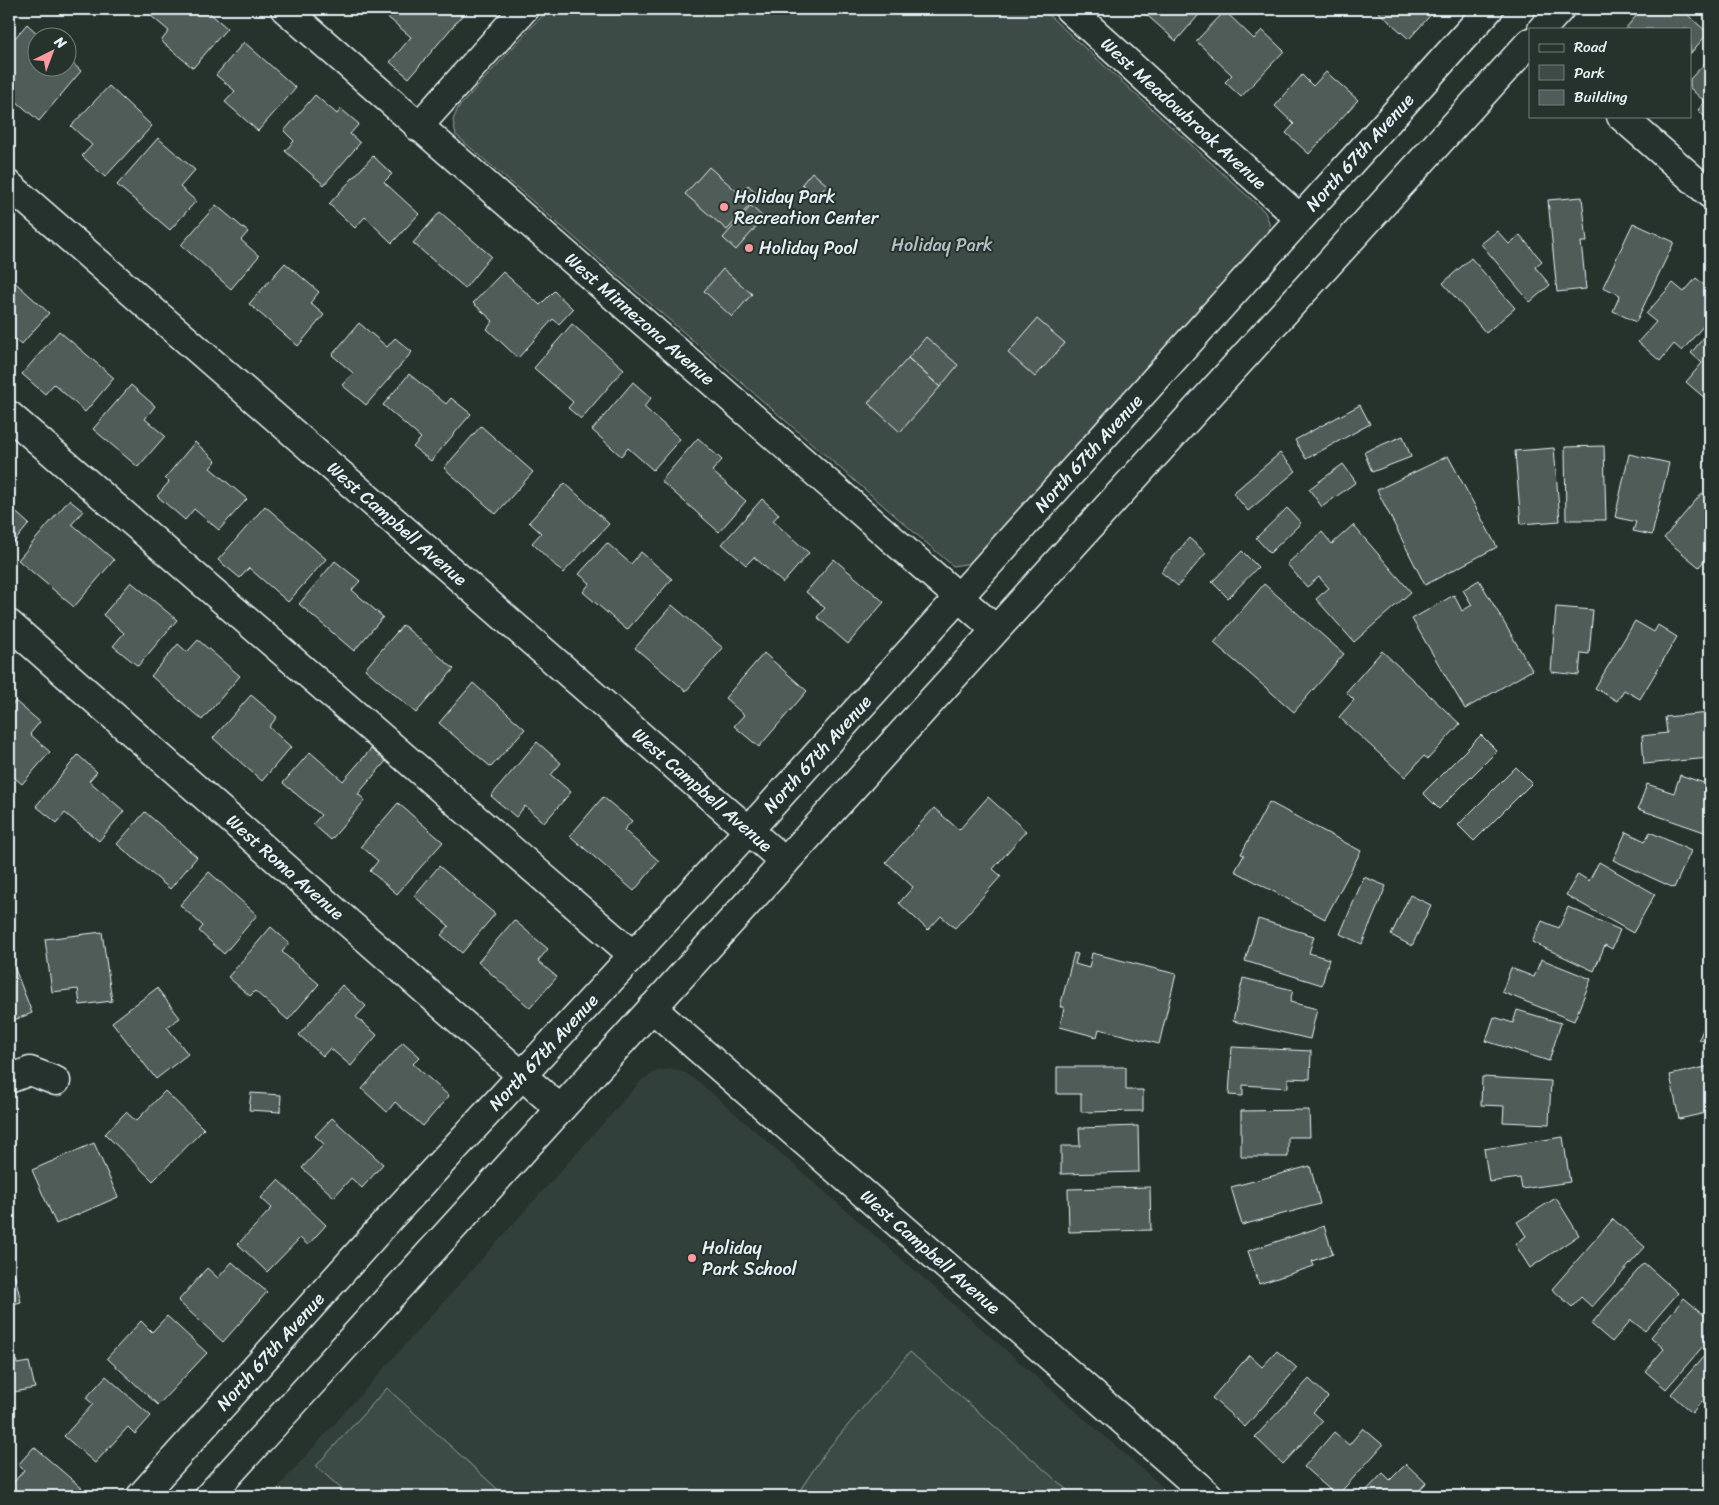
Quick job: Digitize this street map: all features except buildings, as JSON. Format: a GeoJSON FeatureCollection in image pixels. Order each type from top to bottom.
{"type":"FeatureCollection","features":[{"type":"Feature","properties":{"kind":"street","name":"West Minnezona Avenue"},"geometry":{"type":"LineString","coordinates":[[285,9],[995,629]]}},
{"type":"Feature","properties":{"kind":"street"},"geometry":{"type":"LineString","coordinates":[[418,127],[524,9]]}},
{"type":"Feature","properties":{"kind":"street","name":"West Meadowbrook Avenue"},"geometry":{"type":"LineString","coordinates":[[1069,9],[1298,218]]}},
{"type":"Feature","properties":{"kind":"street","name":"North 67th Avenue"},"geometry":{"type":"LineString","coordinates":[[141,1496],[521,1074],[749,830],[1298,218],[1489,9]]}},
{"type":"Feature","properties":{"kind":"street"},"geometry":{"type":"LineString","coordinates":[[1543,28],[1560,9]]}},
{"type":"Feature","properties":{"kind":"street"},"geometry":{"type":"LineString","coordinates":[[209,1496],[1529,43]]}},
{"type":"Feature","properties":{"kind":"street"},"geometry":{"type":"LineString","coordinates":[[1623,118],[1710,194]]}},
{"type":"Feature","properties":{"kind":"street","name":"West Campbell Avenue"},"geometry":{"type":"LineString","coordinates":[[9,185],[785,862]]}},
{"type":"Feature","properties":{"kind":"street"},"geometry":{"type":"LineString","coordinates":[[9,415],[633,955]]}},
{"type":"Feature","properties":{"kind":"street","name":"West Roma Avenue"},"geometry":{"type":"LineString","coordinates":[[9,624],[560,1109]]}},
{"type":"Feature","properties":{"kind":"street","name":"West Campbell Avenue"},"geometry":{"type":"LineString","coordinates":[[652,1008],[1209,1496]]}},
{"type":"Feature","properties":{"kind":"street"},"geometry":{"type":"LineString","coordinates":[[9,1079],[30,1071],[56,1081]]}},
{"type":"Feature","properties":{"kind":"shaded area","name":"Holiday Park School"},"geometry":{"type":"Polygon","coordinates":[[[673,1069],[685,1073],[699,1082],[1173,1496],[270,1496],[642,1080],[657,1071],[673,1069]]]}},
{"type":"Feature","properties":{"kind":"green space","name":"Holiday Park"},"geometry":{"type":"Polygon","coordinates":[[[551,9],[1042,9],[1264,211],[1269,223],[1268,236],[971,563],[953,566],[456,135],[453,120],[458,108],[536,22],[551,9]]]}},
{"type":"Feature","properties":{"kind":"green space"},"geometry":{"type":"Polygon","coordinates":[[[910,1352],[1074,1496],[796,1496],[826,1451],[910,1352]]]}},
{"type":"Feature","properties":{"kind":"green space"},"geometry":{"type":"Polygon","coordinates":[[[387,1388],[505,1496],[349,1496],[316,1466],[387,1388]]]}},
{"type":"Feature","properties":{"kind":"place","name":"Holiday Park Recreation Center"},"geometry":{"type":"Point","coordinates":[724,207]}},
{"type":"Feature","properties":{"kind":"place","name":"Holiday Pool"},"geometry":{"type":"Point","coordinates":[749,248]}},
{"type":"Feature","properties":{"kind":"place","name":"Holiday Park School"},"geometry":{"type":"Point","coordinates":[692,1258]}}]}
